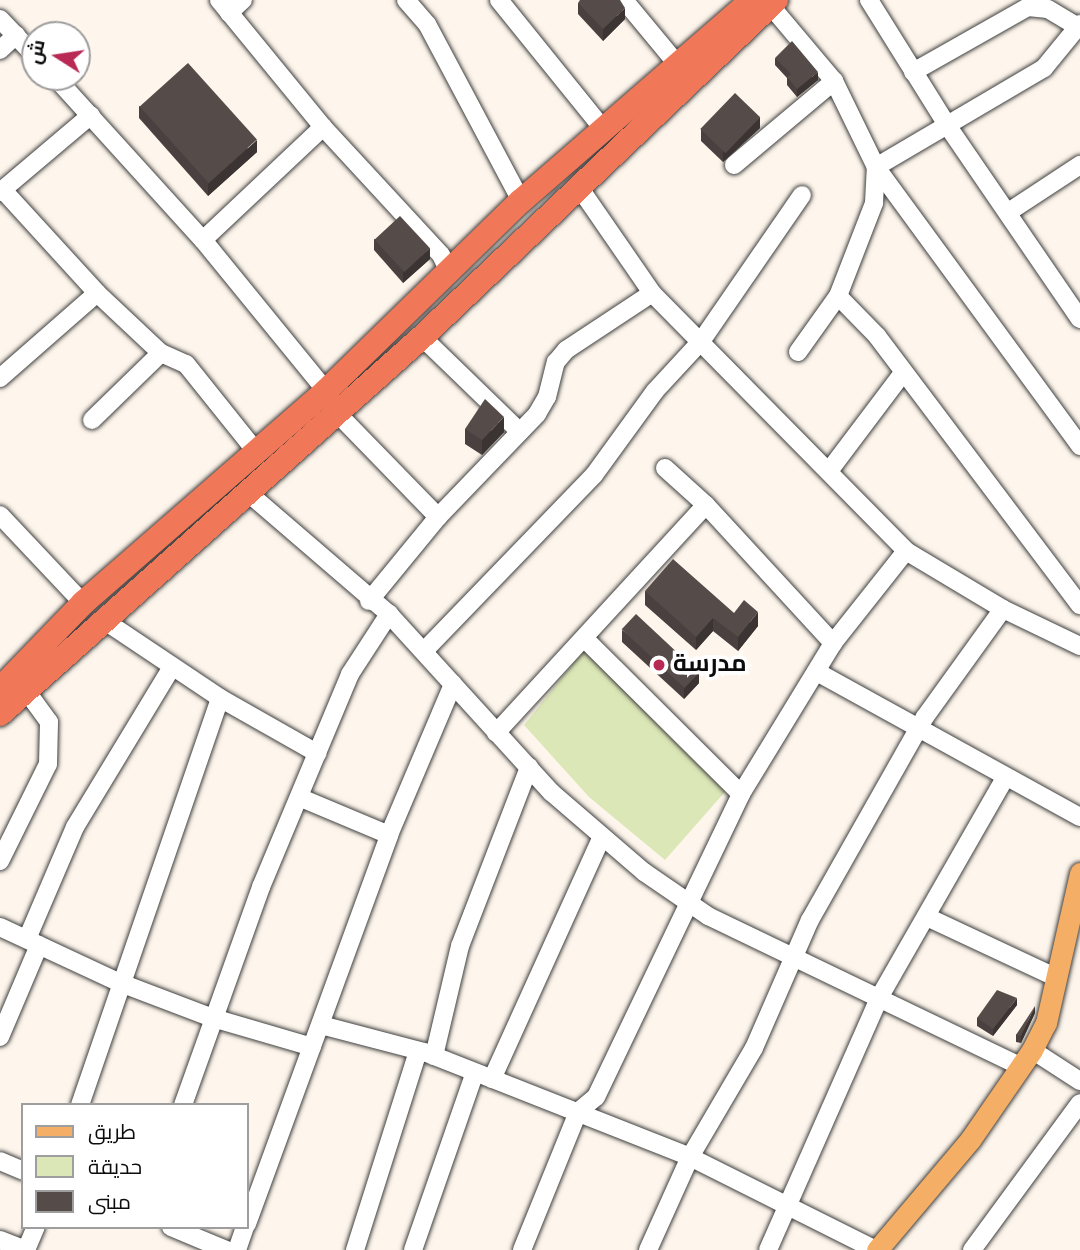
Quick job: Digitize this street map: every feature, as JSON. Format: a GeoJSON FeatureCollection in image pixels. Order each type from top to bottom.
{"type":"FeatureCollection","features":[{"type":"Feature","properties":{"kind":"highway"},"geometry":{"type":"LineString","coordinates":[[656,100],[678,65],[766,2]]}},
{"type":"Feature","properties":{"kind":"highway"},"geometry":{"type":"LineString","coordinates":[[0,714],[246,491],[449,272],[522,201],[656,100],[766,2]]}},
{"type":"Feature","properties":{"kind":"highway"},"geometry":{"type":"LineString","coordinates":[[0,689],[83,603],[255,450],[422,337],[579,187],[619,128]]}},
{"type":"Feature","properties":{"kind":"main road"},"geometry":{"type":"LineString","coordinates":[[877,1250],[970,1140],[1027,1058],[1046,1023],[1080,873]]}},
{"type":"Feature","properties":{"kind":"street"},"geometry":{"type":"LineString","coordinates":[[243,0],[224,7],[323,127],[441,255],[449,272]]}},
{"type":"Feature","properties":{"kind":"street"},"geometry":{"type":"LineString","coordinates":[[405,0],[427,24],[522,201]]}},
{"type":"Feature","properties":{"kind":"street"},"geometry":{"type":"LineString","coordinates":[[499,0],[619,128]]}},
{"type":"Feature","properties":{"kind":"street"},"geometry":{"type":"LineString","coordinates":[[624,0],[678,65]]}},
{"type":"Feature","properties":{"kind":"street"},"geometry":{"type":"LineString","coordinates":[[869,0],[947,125],[1010,211],[1080,319]]}},
{"type":"Feature","properties":{"kind":"street"},"geometry":{"type":"LineString","coordinates":[[766,2],[834,80],[876,167],[1080,446]]}},
{"type":"Feature","properties":{"kind":"street"},"geometry":{"type":"LineString","coordinates":[[876,167],[1044,68],[1080,26],[1048,9],[1028,7],[914,72]]}},
{"type":"Feature","properties":{"kind":"street"},"geometry":{"type":"LineString","coordinates":[[0,19],[21,41]]}},
{"type":"Feature","properties":{"kind":"street"},"geometry":{"type":"LineString","coordinates":[[0,50],[16,35]]}},
{"type":"Feature","properties":{"kind":"street"},"geometry":{"type":"LineString","coordinates":[[734,165],[834,80]]}},
{"type":"Feature","properties":{"kind":"street"},"geometry":{"type":"LineString","coordinates":[[68,91],[204,240],[331,401],[438,517]]}},
{"type":"Feature","properties":{"kind":"street"},"geometry":{"type":"LineString","coordinates":[[91,115],[1,191],[97,293],[161,353],[186,364],[255,450]]}},
{"type":"Feature","properties":{"kind":"street"},"geometry":{"type":"LineString","coordinates":[[204,240],[323,127]]}},
{"type":"Feature","properties":{"kind":"street"},"geometry":{"type":"LineString","coordinates":[[1010,211],[1080,165]]}},
{"type":"Feature","properties":{"kind":"street"},"geometry":{"type":"LineString","coordinates":[[798,352],[838,296],[874,203],[876,167]]}},
{"type":"Feature","properties":{"kind":"street"},"geometry":{"type":"LineString","coordinates":[[579,187],[652,293],[702,340],[906,551],[1003,610],[1080,646]]}},
{"type":"Feature","properties":{"kind":"street"},"geometry":{"type":"LineString","coordinates":[[424,650],[594,475],[656,391],[702,340],[802,195]]}},
{"type":"Feature","properties":{"kind":"street"},"geometry":{"type":"LineString","coordinates":[[1,375],[97,293]]}},
{"type":"Feature","properties":{"kind":"street"},"geometry":{"type":"LineString","coordinates":[[369,601],[438,517],[520,432],[547,397],[556,362],[566,350],[652,293]]}},
{"type":"Feature","properties":{"kind":"street"},"geometry":{"type":"LineString","coordinates":[[838,296],[877,335],[902,374],[1080,605]]}},
{"type":"Feature","properties":{"kind":"street"},"geometry":{"type":"LineString","coordinates":[[422,337],[520,432]]}},
{"type":"Feature","properties":{"kind":"street"},"geometry":{"type":"LineString","coordinates":[[92,420],[161,353]]}},
{"type":"Feature","properties":{"kind":"street"},"geometry":{"type":"LineString","coordinates":[[830,471],[902,374]]}},
{"type":"Feature","properties":{"kind":"street"},"geometry":{"type":"LineString","coordinates":[[665,468],[706,505],[833,643]]}},
{"type":"Feature","properties":{"kind":"street"},"geometry":{"type":"LineString","coordinates":[[246,491],[369,601],[389,614],[528,767],[601,839],[691,906],[880,998],[1080,1081]]}},
{"type":"Feature","properties":{"kind":"street"},"geometry":{"type":"LineString","coordinates":[[496,733],[706,505]]}},
{"type":"Feature","properties":{"kind":"street"},"geometry":{"type":"LineString","coordinates":[[0,515],[83,603]]}},
{"type":"Feature","properties":{"kind":"street"},"geometry":{"type":"LineString","coordinates":[[522,1250],[578,1112],[596,1097],[691,906],[741,794],[833,643],[906,551]]}},
{"type":"Feature","properties":{"kind":"street"},"geometry":{"type":"LineString","coordinates":[[649,1250],[690,1157],[754,1048],[810,920],[917,731],[1003,610]]}},
{"type":"Feature","properties":{"kind":"street"},"geometry":{"type":"LineString","coordinates":[[184,1103],[261,887],[301,798],[350,674],[389,614]]}},
{"type":"Feature","properties":{"kind":"street"},"geometry":{"type":"LineString","coordinates":[[105,621],[220,698],[317,753]]}},
{"type":"Feature","properties":{"kind":"street"},"geometry":{"type":"LineString","coordinates":[[585,639],[741,794]]}},
{"type":"Feature","properties":{"kind":"street"},"geometry":{"type":"LineString","coordinates":[[0,1037],[75,827],[172,667]]}},
{"type":"Feature","properties":{"kind":"street"},"geometry":{"type":"LineString","coordinates":[[817,672],[917,731],[1080,817]]}},
{"type":"Feature","properties":{"kind":"street"},"geometry":{"type":"LineString","coordinates":[[248,1221],[389,835],[453,684]]}},
{"type":"Feature","properties":{"kind":"street"},"geometry":{"type":"LineString","coordinates":[[0,861],[48,764],[49,722],[26,690]]}},
{"type":"Feature","properties":{"kind":"street"},"geometry":{"type":"LineString","coordinates":[[81,1103],[124,984],[220,698]]}},
{"type":"Feature","properties":{"kind":"street"},"geometry":{"type":"LineString","coordinates":[[355,1250],[426,1054],[460,946],[528,767]]}},
{"type":"Feature","properties":{"kind":"street"},"geometry":{"type":"LineString","coordinates":[[768,1250],[880,998],[1005,778]]}},
{"type":"Feature","properties":{"kind":"street"},"geometry":{"type":"LineString","coordinates":[[301,798],[389,835]]}},
{"type":"Feature","properties":{"kind":"street"},"geometry":{"type":"LineString","coordinates":[[413,1250],[483,1076],[601,839]]}},
{"type":"Feature","properties":{"kind":"street"},"geometry":{"type":"LineString","coordinates":[[927,917],[1057,978]]}},
{"type":"Feature","properties":{"kind":"street"},"geometry":{"type":"LineString","coordinates":[[0,927],[124,984],[213,1018],[313,1047]]}},
{"type":"Feature","properties":{"kind":"street"},"geometry":{"type":"LineString","coordinates":[[321,1025],[426,1054],[690,1157],[877,1250]]}},
{"type":"Feature","properties":{"kind":"street"},"geometry":{"type":"LineString","coordinates":[[972,1250],[1080,1103]]}},
{"type":"Feature","properties":{"kind":"street"},"geometry":{"type":"LineString","coordinates":[[0,1161],[21,1170]]}},
{"type":"Feature","properties":{"kind":"street"},"geometry":{"type":"LineString","coordinates":[[0,1240],[26,1250],[35,1229]]}},
{"type":"Feature","properties":{"kind":"street"},"geometry":{"type":"LineString","coordinates":[[175,1229],[226,1250]]}},
{"type":"Feature","properties":{"kind":"street"},"geometry":{"type":"LineString","coordinates":[[237,1250],[245,1229]]}},
{"type":"Feature","properties":{"kind":"green space"},"geometry":{"type":"Polygon","coordinates":[[[584,650],[731,785],[665,860],[589,797],[524,725],[584,650]]]}},
{"type":"Feature","properties":{"kind":"building"},"geometry":{"type":"Polygon","coordinates":[[[580,0],[620,0],[625,8],[603,29],[578,3],[580,0]]]}},
{"type":"Feature","properties":{"kind":"building"},"geometry":{"type":"Polygon","coordinates":[[[792,41],[818,72],[797,89],[787,77],[791,74],[775,58],[792,41]]]}},
{"type":"Feature","properties":{"kind":"building"},"geometry":{"type":"Polygon","coordinates":[[[188,63],[257,140],[209,183],[140,106],[188,63]]]}},
{"type":"Feature","properties":{"kind":"building"},"geometry":{"type":"Polygon","coordinates":[[[735,93],[760,117],[725,153],[700,129],[735,93]]]}},
{"type":"Feature","properties":{"kind":"building"},"geometry":{"type":"Polygon","coordinates":[[[400,216],[430,248],[404,272],[374,240],[400,216]]]}},
{"type":"Feature","properties":{"kind":"building"},"geometry":{"type":"Polygon","coordinates":[[[485,399],[504,417],[482,440],[465,429],[485,399]]]}},
{"type":"Feature","properties":{"kind":"building"},"geometry":{"type":"Polygon","coordinates":[[[673,559],[734,613],[744,600],[758,612],[738,637],[713,618],[696,637],[645,591],[673,559]]]}},
{"type":"Feature","properties":{"kind":"building"},"geometry":{"type":"Polygon","coordinates":[[[636,614],[699,673],[685,688],[622,629],[636,614]]]}},
{"type":"Feature","properties":{"kind":"building"},"geometry":{"type":"Polygon","coordinates":[[[997,990],[1017,998],[993,1029],[977,1018],[997,990]]]}},
{"type":"Feature","properties":{"kind":"building"},"geometry":{"type":"Polygon","coordinates":[[[1035,1006],[1021,1036],[1016,1035],[1035,1006]]]}},
{"type":"Feature","properties":{"kind":"place","name":"مدرسة"},"geometry":{"type":"Point","coordinates":[659,665]}}]}
